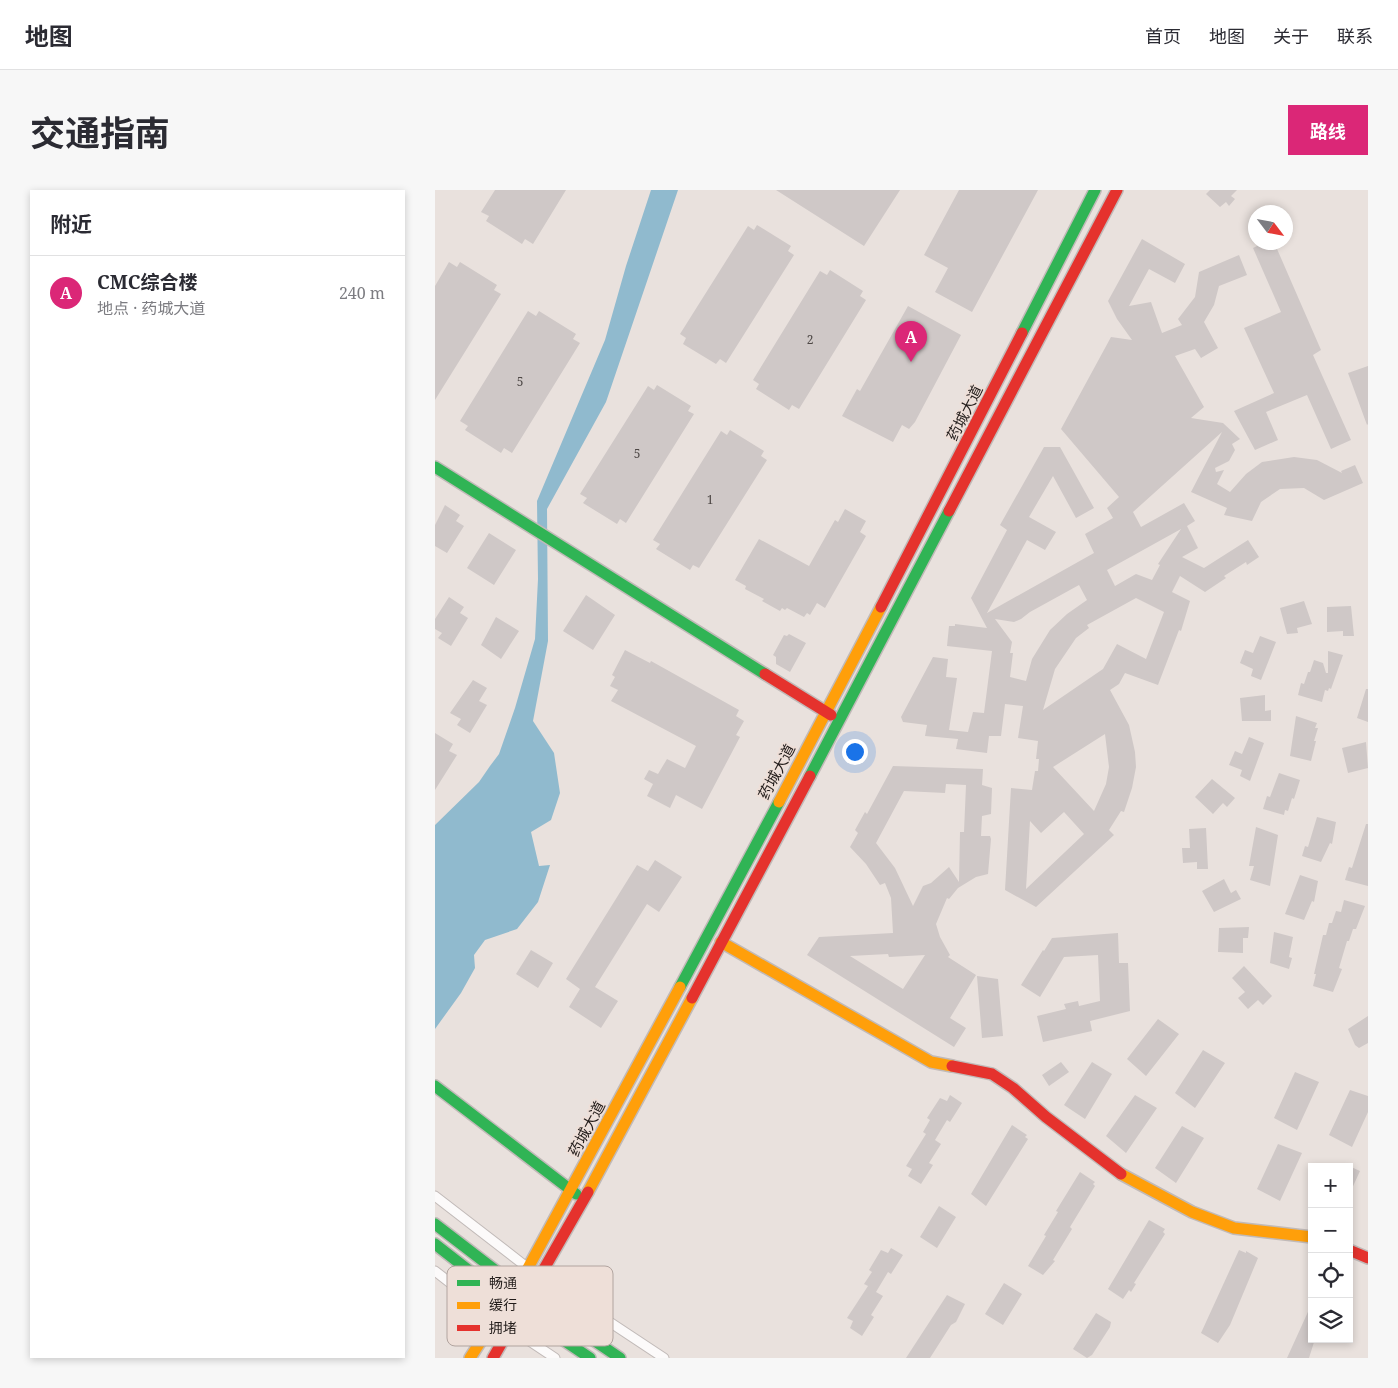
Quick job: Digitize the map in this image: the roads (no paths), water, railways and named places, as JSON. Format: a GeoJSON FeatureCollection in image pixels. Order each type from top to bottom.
{"type":"FeatureCollection","features":[{"type":"Feature","properties":{"kind":"main road","name":"药城大道"},"geometry":{"type":"LineString","coordinates":[[529,1266],[826,711],[1095,190]]}},
{"type":"Feature","properties":{"kind":"main road","name":"药城大道"},"geometry":{"type":"LineString","coordinates":[[547,1266],[840,720],[1117,190]]}},
{"type":"Feature","properties":{"kind":"main road"},"geometry":{"type":"LineString","coordinates":[[435,467],[556,540],[840,720]]}},
{"type":"Feature","properties":{"kind":"main road"},"geometry":{"type":"LineString","coordinates":[[721,942],[931,1062],[992,1074],[1013,1088],[1045,1117],[1106,1164],[1129,1179],[1192,1212],[1234,1228],[1308,1237]]}},
{"type":"Feature","properties":{"kind":"main road"},"geometry":{"type":"LineString","coordinates":[[435,1086],[584,1199]]}},
{"type":"Feature","properties":{"kind":"main road"},"geometry":{"type":"LineString","coordinates":[[435,1224],[490,1266]]}},
{"type":"Feature","properties":{"kind":"main road"},"geometry":{"type":"LineString","coordinates":[[435,1244],[463,1266]]}},
{"type":"Feature","properties":{"kind":"main road"},"geometry":{"type":"LineString","coordinates":[[1353,1252],[1368,1258]]}},
{"type":"Feature","properties":{"kind":"main road","name":"药城大道"},"geometry":{"type":"LineString","coordinates":[[470,1358],[478,1346]]}},
{"type":"Feature","properties":{"kind":"main road","name":"药城大道"},"geometry":{"type":"LineString","coordinates":[[493,1358],[500,1346]]}},
{"type":"Feature","properties":{"kind":"main road"},"geometry":{"type":"LineString","coordinates":[[572,1346],[590,1358]]}},
{"type":"Feature","properties":{"kind":"main road"},"geometry":{"type":"LineString","coordinates":[[602,1346],[620,1358]]}},
{"type":"Feature","properties":{"kind":"street"},"geometry":{"type":"LineString","coordinates":[[435,1196],[525,1266]]}},
{"type":"Feature","properties":{"kind":"street"},"geometry":{"type":"LineString","coordinates":[[435,1271],[447,1280]]}},
{"type":"Feature","properties":{"kind":"street"},"geometry":{"type":"LineString","coordinates":[[613,1325],[663,1358]]}},
{"type":"Feature","properties":{"kind":"street"},"geometry":{"type":"LineString","coordinates":[[537,1346],[555,1358]]}},
{"type":"Feature","properties":{"kind":"water"},"geometry":{"type":"Polygon","coordinates":[[[651,190],[678,190],[606,402],[547,509],[548,641],[533,721],[554,753],[560,793],[551,820],[531,832],[539,866],[550,865],[538,902],[517,929],[485,940],[474,955],[475,968],[461,993],[435,1029],[435,825],[479,782],[499,754],[515,708],[535,639],[538,579],[537,501],[605,340],[626,266],[651,190]]]}},
{"type":"Feature","properties":{"kind":"place","name":"CMC综合楼"},"geometry":{"type":"Point","coordinates":[911,362]}}]}
